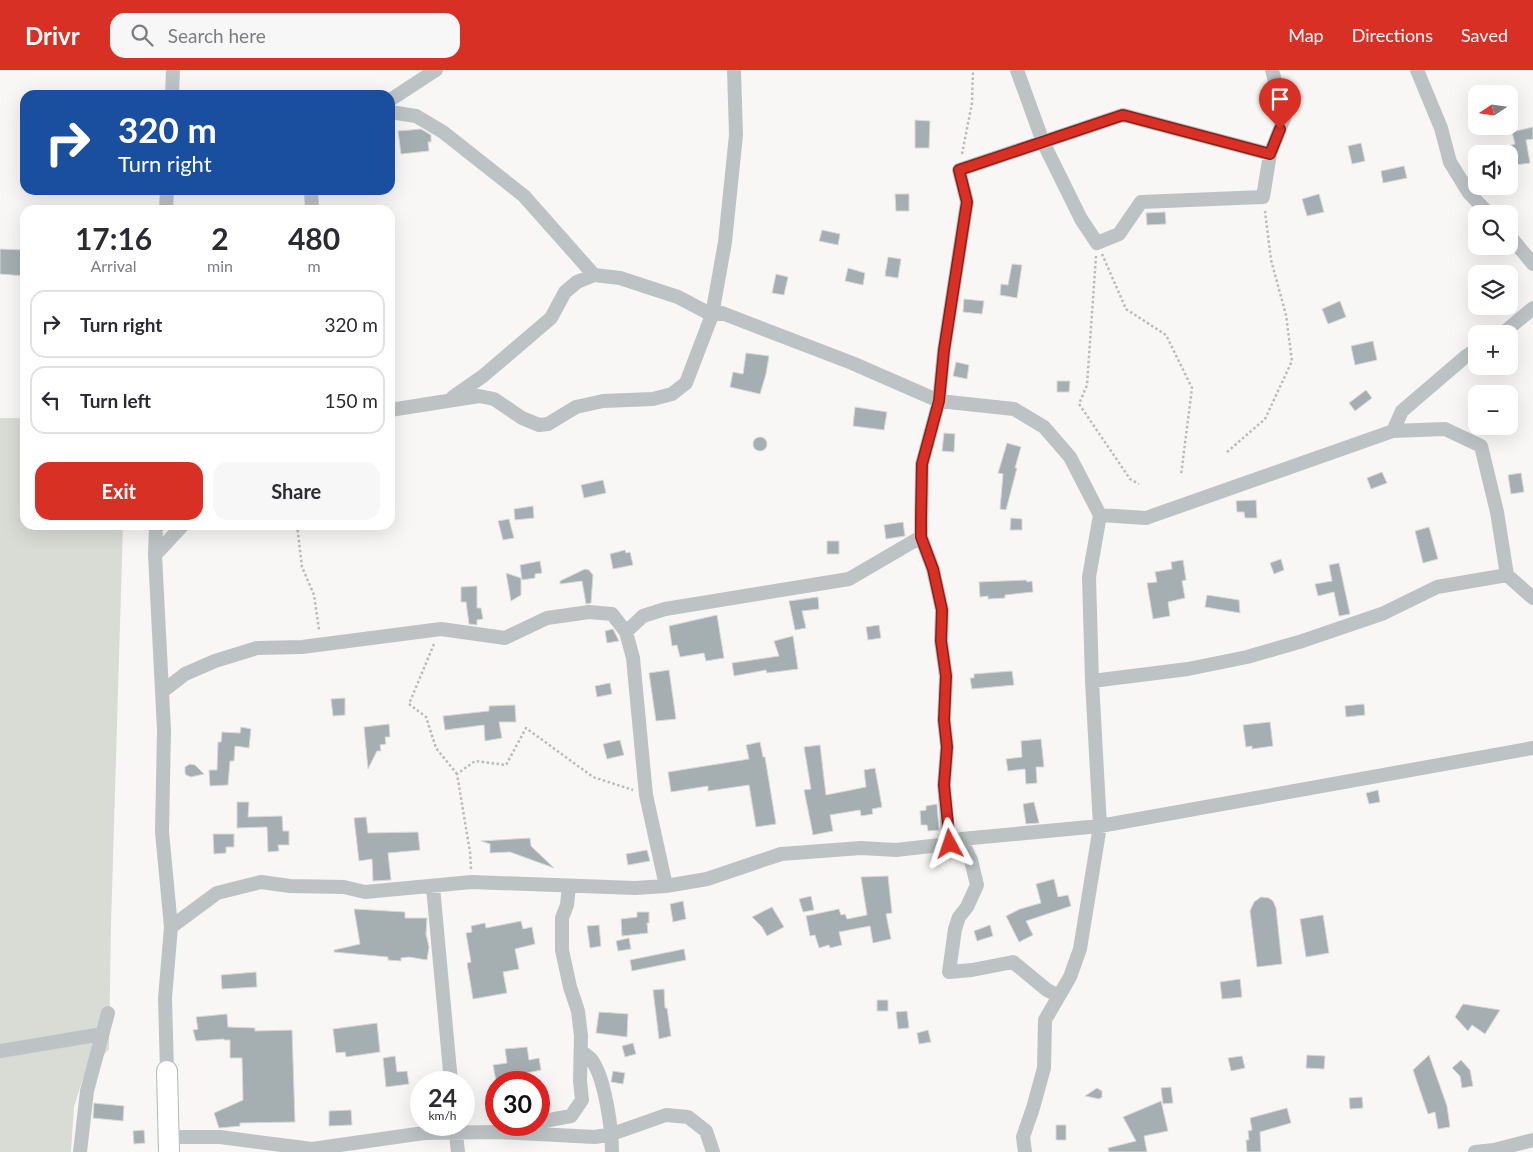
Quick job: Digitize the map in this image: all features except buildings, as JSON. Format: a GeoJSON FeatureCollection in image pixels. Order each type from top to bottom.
{"type":"FeatureCollection","features":[{"type":"Feature","properties":{"kind":"street"},"geometry":{"type":"LineString","coordinates":[[172,90],[173,70]]}},
{"type":"Feature","properties":{"kind":"street"},"geometry":{"type":"LineString","coordinates":[[395,97],[436,70]]}},
{"type":"Feature","properties":{"kind":"street"},"geometry":{"type":"LineString","coordinates":[[395,409],[479,396],[494,399],[522,418],[539,425],[548,424],[576,407],[603,401],[653,399],[672,394],[686,383],[712,315],[725,242],[736,135],[734,70]]}},
{"type":"Feature","properties":{"kind":"street"},"geometry":{"type":"LineString","coordinates":[[1017,70],[1043,142],[1081,219],[1097,243],[1119,234],[1142,202],[1263,197],[1270,154],[1284,116],[1272,70]]}},
{"type":"Feature","properties":{"kind":"street"},"geometry":{"type":"LineString","coordinates":[[1417,70],[1441,128],[1450,162],[1469,193],[1480,205]]}},
{"type":"Feature","properties":{"kind":"street"},"geometry":{"type":"LineString","coordinates":[[395,113],[416,116],[443,132],[524,196],[594,275]]}},
{"type":"Feature","properties":{"kind":"street"},"geometry":{"type":"LineString","coordinates":[[1059,996],[1047,990],[1013,962],[972,970],[949,972],[955,929],[959,917],[967,907],[976,885],[971,860],[955,842],[944,785],[947,747],[944,720],[946,676],[941,641],[942,610],[933,569],[921,537],[922,464],[939,401],[944,350],[967,202],[959,170],[1123,115],[1270,154]]}},
{"type":"Feature","properties":{"kind":"street"},"geometry":{"type":"LineString","coordinates":[[1518,246],[1533,264]]}},
{"type":"Feature","properties":{"kind":"street"},"geometry":{"type":"LineString","coordinates":[[450,400],[483,376],[551,318],[565,292],[577,282],[594,275],[620,278],[678,297],[712,315],[722,312],[852,363],[939,401],[1014,409],[1044,427],[1070,457],[1100,515],[1089,577],[1092,681],[1100,826],[1080,949],[1070,977],[1045,1020],[1044,1068],[1034,1108],[1023,1137],[1026,1152]]}},
{"type":"Feature","properties":{"kind":"street"},"geometry":{"type":"LineString","coordinates":[[1513,325],[1533,308]]}},
{"type":"Feature","properties":{"kind":"street"},"geometry":{"type":"LineString","coordinates":[[1393,431],[1402,411],[1468,355]]}},
{"type":"Feature","properties":{"kind":"street"},"geometry":{"type":"LineString","coordinates":[[1100,515],[1146,518],[1393,431],[1445,429],[1481,446],[1497,512],[1507,575],[1533,598]]}},
{"type":"Feature","properties":{"kind":"street"},"geometry":{"type":"LineString","coordinates":[[156,530],[155,555],[164,730],[162,832],[171,927],[165,998],[169,1144],[220,1137],[312,1149],[410,1135]]}},
{"type":"Feature","properties":{"kind":"street"},"geometry":{"type":"LineString","coordinates":[[155,555],[178,530]]}},
{"type":"Feature","properties":{"kind":"street"},"geometry":{"type":"LineString","coordinates":[[626,632],[643,616],[665,609],[849,579],[921,537]]}},
{"type":"Feature","properties":{"kind":"street"},"geometry":{"type":"LineString","coordinates":[[1092,681],[1188,669],[1247,657],[1300,642],[1384,613],[1437,587],[1507,575]]}},
{"type":"Feature","properties":{"kind":"street"},"geometry":{"type":"LineString","coordinates":[[163,692],[185,674],[215,661],[257,648],[302,647],[441,629],[505,638],[548,618],[589,612],[612,614],[626,632],[633,658],[646,795],[666,886]]}},
{"type":"Feature","properties":{"kind":"street"},"geometry":{"type":"LineString","coordinates":[[171,927],[217,893],[261,882],[290,886],[344,887],[365,892],[472,882],[634,888],[666,886],[707,879],[780,854],[861,848],[896,850],[1100,826],[1533,748]]}},
{"type":"Feature","properties":{"kind":"street"},"geometry":{"type":"LineString","coordinates":[[550,1120],[571,1116],[582,1100],[578,1011],[570,987],[562,950],[562,918],[567,905],[569,886]]}},
{"type":"Feature","properties":{"kind":"street"},"geometry":{"type":"LineString","coordinates":[[433,887],[450,1071]]}},
{"type":"Feature","properties":{"kind":"street"},"geometry":{"type":"LineString","coordinates":[[80,1152],[87,1091],[108,1013]]}},
{"type":"Feature","properties":{"kind":"street"},"geometry":{"type":"LineString","coordinates":[[0,1051],[102,1034]]}},
{"type":"Feature","properties":{"kind":"street"},"geometry":{"type":"LineString","coordinates":[[581,1051],[590,1059],[597,1070],[612,1134],[612,1152]]}},
{"type":"Feature","properties":{"kind":"street"},"geometry":{"type":"LineString","coordinates":[[550,1135],[595,1137],[612,1134],[666,1115],[688,1117],[706,1132],[713,1152]]}},
{"type":"Feature","properties":{"kind":"street"},"geometry":{"type":"LineString","coordinates":[[456,1136],[458,1152]]}},
{"type":"Feature","properties":{"kind":"street"},"geometry":{"type":"LineString","coordinates":[[1476,1152],[1495,1151],[1533,1140]]}},
{"type":"Feature","properties":{"kind":"path"},"geometry":{"type":"LineString","coordinates":[[959,170],[972,103],[974,70]]}},
{"type":"Feature","properties":{"kind":"path"},"geometry":{"type":"LineString","coordinates":[[1227,452],[1265,419],[1292,361],[1286,315],[1271,260],[1263,197]]}},
{"type":"Feature","properties":{"kind":"path"},"geometry":{"type":"LineString","coordinates":[[1097,243],[1126,309],[1166,334],[1192,388],[1181,475]]}},
{"type":"Feature","properties":{"kind":"path"},"geometry":{"type":"LineString","coordinates":[[1097,243],[1087,384],[1079,404],[1130,479],[1139,484]]}},
{"type":"Feature","properties":{"kind":"path"},"geometry":{"type":"LineString","coordinates":[[298,530],[302,567],[314,595],[320,645]]}},
{"type":"Feature","properties":{"kind":"path"},"geometry":{"type":"LineString","coordinates":[[441,629],[409,704],[426,717],[436,748],[457,774],[470,852],[472,882]]}},
{"type":"Feature","properties":{"kind":"path"},"geometry":{"type":"LineString","coordinates":[[457,774],[475,761],[506,765],[526,728],[592,777],[646,795]]}},
{"type":"Feature","properties":{"kind":"shaded area"},"geometry":{"type":"Polygon","coordinates":[[[0,418],[20,418],[20,530],[123,530],[109,1049],[83,1078],[74,1107],[71,1152],[0,1152],[0,418]]]}},
{"type":"Feature","properties":{"kind":"route"},"geometry":{"type":"LineString","coordinates":[[950,844],[944,785],[947,747],[944,720],[946,676],[941,641],[942,610],[933,569],[921,537],[921,518],[922,464],[939,401],[944,350],[967,202],[959,170],[1123,115],[1270,154],[1280,129]]}}]}
